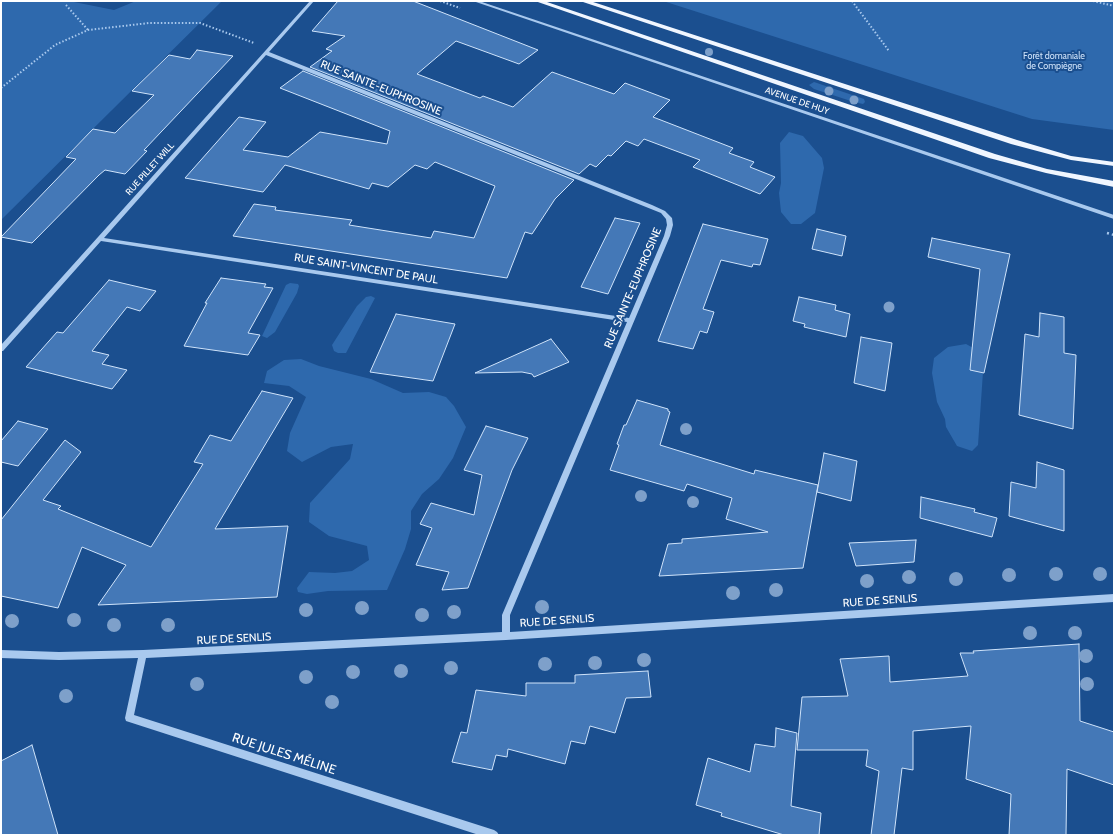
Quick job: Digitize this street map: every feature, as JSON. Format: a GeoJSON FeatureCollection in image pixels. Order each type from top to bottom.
{"type":"FeatureCollection","features":[{"type":"Feature","properties":{"kind":"main road"},"geometry":{"type":"LineString","coordinates":[[538,1],[992,156],[1046,171],[1114,184]]}},
{"type":"Feature","properties":{"kind":"main road"},"geometry":{"type":"LineString","coordinates":[[583,1],[1014,142],[1072,158],[1114,164]]}},
{"type":"Feature","properties":{"kind":"street","name":"RUE PILLET WILL"},"geometry":{"type":"LineString","coordinates":[[1,349],[312,1]]}},
{"type":"Feature","properties":{"kind":"street","name":"AVENUE DE HUY"},"geometry":{"type":"LineString","coordinates":[[475,1],[1114,217]]}},
{"type":"Feature","properties":{"kind":"street","name":"RUE SAINTE-EUPHROSINE"},"geometry":{"type":"LineString","coordinates":[[268,51],[663,212],[669,218],[668,231],[506,615],[506,636]]}},
{"type":"Feature","properties":{"kind":"street","name":"RUE SAINT-VINCENT DE PAUL"},"geometry":{"type":"LineString","coordinates":[[99,239],[630,320]]}},
{"type":"Feature","properties":{"kind":"street","name":"RUE DE SENLIS"},"geometry":{"type":"LineString","coordinates":[[1,654],[59,656],[144,654],[506,636],[1114,598]]}},
{"type":"Feature","properties":{"kind":"street","name":"RUE JULES MÉLINE"},"geometry":{"type":"LineString","coordinates":[[144,654],[129,718],[494,835]]}},
{"type":"Feature","properties":{"kind":"path"},"geometry":{"type":"LineString","coordinates":[[852,1],[889,51]]}},
{"type":"Feature","properties":{"kind":"path"},"geometry":{"type":"LineString","coordinates":[[1092,1],[1114,6]]}},
{"type":"Feature","properties":{"kind":"path"},"geometry":{"type":"LineString","coordinates":[[66,5],[88,30]]}},
{"type":"Feature","properties":{"kind":"path"},"geometry":{"type":"LineString","coordinates":[[1,88],[55,45],[88,30],[149,23],[200,23],[268,51]]}},
{"type":"Feature","properties":{"kind":"green space"},"geometry":{"type":"Polygon","coordinates":[[[1,1],[69,1],[114,10],[136,1],[222,1],[1,220],[1,1]]]}},
{"type":"Feature","properties":{"kind":"green space","name":"Forêt domaniale de Compiègne"},"geometry":{"type":"Polygon","coordinates":[[[663,1],[1114,1],[1114,130],[1032,119],[663,1]]]}},
{"type":"Feature","properties":{"kind":"green space"},"geometry":{"type":"Polygon","coordinates":[[[814,82],[864,99],[865,102],[863,104],[854,102],[814,89],[809,85],[814,82]]]}},
{"type":"Feature","properties":{"kind":"green space"},"geometry":{"type":"Polygon","coordinates":[[[789,132],[803,136],[822,158],[824,168],[815,213],[801,224],[791,224],[781,212],[779,193],[781,183],[780,143],[789,132]]]}},
{"type":"Feature","properties":{"kind":"green space"},"geometry":{"type":"Polygon","coordinates":[[[290,283],[298,284],[299,286],[297,293],[275,332],[267,338],[262,336],[286,285],[290,283]]]}},
{"type":"Feature","properties":{"kind":"green space"},"geometry":{"type":"Polygon","coordinates":[[[371,296],[375,298],[346,353],[338,353],[334,351],[332,345],[357,306],[366,297],[371,296]]]}},
{"type":"Feature","properties":{"kind":"green space"},"geometry":{"type":"Polygon","coordinates":[[[966,344],[979,351],[983,372],[978,445],[972,451],[957,446],[946,427],[945,419],[937,402],[932,373],[934,358],[948,347],[966,344]]]}},
{"type":"Feature","properties":{"kind":"green space"},"geometry":{"type":"Polygon","coordinates":[[[301,359],[319,366],[371,379],[403,393],[429,392],[446,397],[454,406],[466,427],[453,458],[439,479],[422,494],[411,511],[411,529],[405,549],[387,590],[328,591],[307,594],[298,592],[297,588],[309,572],[335,573],[352,571],[369,560],[367,546],[329,536],[309,522],[310,503],[350,459],[353,444],[331,447],[302,462],[287,451],[290,433],[306,397],[289,386],[264,383],[267,371],[284,360],[301,359]]]}},
{"type":"Feature","properties":{"kind":"building"},"geometry":{"type":"Polygon","coordinates":[[[338,1],[413,1],[538,50],[519,64],[456,41],[417,74],[480,98],[483,96],[513,107],[552,72],[614,94],[625,83],[670,100],[653,117],[733,148],[729,153],[754,162],[750,167],[775,177],[760,194],[693,167],[700,160],[644,139],[638,146],[626,141],[611,156],[608,155],[596,167],[590,164],[579,174],[310,67],[332,51],[326,49],[345,36],[312,31],[338,1]]]}},
{"type":"Feature","properties":{"kind":"building"},"geometry":{"type":"Polygon","coordinates":[[[197,50],[233,56],[144,150],[147,151],[125,174],[105,170],[32,243],[1,237],[76,159],[66,157],[93,129],[115,133],[154,95],[132,91],[169,55],[190,59],[197,50]]]}},
{"type":"Feature","properties":{"kind":"building"},"geometry":{"type":"Polygon","coordinates":[[[303,71],[574,180],[555,199],[532,234],[525,232],[507,278],[233,236],[254,204],[276,207],[275,210],[352,220],[349,225],[431,238],[434,231],[474,238],[495,186],[435,162],[427,169],[415,165],[388,187],[372,183],[369,189],[285,165],[263,192],[185,178],[239,117],[266,122],[243,150],[288,157],[320,132],[387,144],[390,131],[280,88],[303,71]]]}},
{"type":"Feature","properties":{"kind":"building"},"geometry":{"type":"Polygon","coordinates":[[[615,218],[640,223],[608,294],[581,287],[615,218]]]}},
{"type":"Feature","properties":{"kind":"building"},"geometry":{"type":"Polygon","coordinates":[[[703,224],[768,239],[760,265],[753,264],[752,267],[721,260],[703,309],[714,312],[707,333],[700,331],[693,349],[658,341],[703,224]]]}},
{"type":"Feature","properties":{"kind":"building"},"geometry":{"type":"Polygon","coordinates":[[[817,229],[846,236],[842,256],[812,249],[817,229]]]}},
{"type":"Feature","properties":{"kind":"building"},"geometry":{"type":"Polygon","coordinates":[[[932,238],[1010,254],[984,373],[970,370],[980,269],[928,257],[932,238]]]}},
{"type":"Feature","properties":{"kind":"building"},"geometry":{"type":"Polygon","coordinates":[[[221,278],[266,284],[264,287],[273,288],[248,333],[260,335],[248,355],[184,346],[207,303],[205,303],[221,278]]]}},
{"type":"Feature","properties":{"kind":"building"},"geometry":{"type":"Polygon","coordinates":[[[109,280],[156,291],[140,311],[127,307],[92,351],[109,355],[102,364],[127,370],[112,389],[26,367],[57,332],[63,333],[109,280]]]}},
{"type":"Feature","properties":{"kind":"building"},"geometry":{"type":"Polygon","coordinates":[[[799,297],[836,305],[835,310],[850,314],[846,337],[804,327],[805,324],[793,321],[799,297]]]}},
{"type":"Feature","properties":{"kind":"building"},"geometry":{"type":"Polygon","coordinates":[[[1040,313],[1064,317],[1064,353],[1076,355],[1073,429],[1019,415],[1025,334],[1039,337],[1040,313]]]}},
{"type":"Feature","properties":{"kind":"building"},"geometry":{"type":"Polygon","coordinates":[[[396,314],[455,324],[433,381],[370,372],[396,314]]]}},
{"type":"Feature","properties":{"kind":"building"},"geometry":{"type":"Polygon","coordinates":[[[861,337],[892,343],[885,391],[854,383],[861,337]]]}},
{"type":"Feature","properties":{"kind":"building"},"geometry":{"type":"Polygon","coordinates":[[[551,339],[569,362],[534,377],[532,374],[522,372],[475,373],[551,339]]]}},
{"type":"Feature","properties":{"kind":"building"},"geometry":{"type":"Polygon","coordinates":[[[262,391],[293,398],[215,529],[288,526],[277,597],[98,605],[126,565],[82,547],[58,608],[1,596],[1,520],[65,440],[81,452],[43,500],[61,506],[58,509],[151,547],[203,464],[194,462],[210,435],[231,441],[262,391]]]}},
{"type":"Feature","properties":{"kind":"building"},"geometry":{"type":"Polygon","coordinates":[[[637,400],[668,409],[670,412],[660,445],[754,474],[755,470],[818,485],[803,568],[659,576],[668,544],[682,543],[682,539],[768,532],[726,519],[732,498],[687,484],[684,491],[610,470],[624,425],[626,425],[637,400]]]}},
{"type":"Feature","properties":{"kind":"building"},"geometry":{"type":"Polygon","coordinates":[[[18,421],[48,429],[18,466],[1,462],[1,441],[18,421]]]}},
{"type":"Feature","properties":{"kind":"building"},"geometry":{"type":"Polygon","coordinates":[[[486,426],[528,438],[512,470],[468,588],[442,590],[449,572],[416,565],[432,528],[420,524],[431,503],[474,515],[482,475],[464,470],[486,426]]]}},
{"type":"Feature","properties":{"kind":"building"},"geometry":{"type":"Polygon","coordinates":[[[824,453],[857,461],[851,501],[817,492],[824,453]]]}},
{"type":"Feature","properties":{"kind":"building"},"geometry":{"type":"Polygon","coordinates":[[[1037,462],[1064,470],[1064,531],[1009,516],[1011,482],[1036,488],[1037,462]]]}},
{"type":"Feature","properties":{"kind":"building"},"geometry":{"type":"Polygon","coordinates":[[[921,497],[975,509],[974,512],[997,518],[992,537],[920,518],[921,497]]]}},
{"type":"Feature","properties":{"kind":"building"},"geometry":{"type":"Polygon","coordinates":[[[916,540],[914,562],[856,566],[849,543],[916,540]]]}},
{"type":"Feature","properties":{"kind":"building"},"geometry":{"type":"Polygon","coordinates":[[[1079,644],[1080,721],[1114,732],[1114,785],[1067,769],[1066,835],[1009,835],[1011,794],[966,779],[971,726],[913,731],[913,770],[902,768],[894,835],[871,835],[879,771],[866,766],[868,750],[797,750],[802,697],[848,696],[840,659],[889,656],[890,682],[968,676],[960,653],[1079,644]]]}},
{"type":"Feature","properties":{"kind":"building"},"geometry":{"type":"Polygon","coordinates":[[[648,671],[651,697],[626,698],[615,733],[590,726],[585,744],[571,741],[565,764],[508,749],[507,757],[496,755],[492,770],[452,762],[461,732],[467,733],[476,690],[526,696],[526,683],[575,683],[575,675],[648,671]]]}},
{"type":"Feature","properties":{"kind":"building"},"geometry":{"type":"Polygon","coordinates":[[[776,728],[797,733],[791,806],[821,813],[819,835],[784,835],[721,816],[722,813],[696,805],[708,758],[750,772],[755,744],[775,747],[776,728]]]}},
{"type":"Feature","properties":{"kind":"building"},"geometry":{"type":"Polygon","coordinates":[[[32,745],[58,835],[1,835],[1,761],[32,745]]]}}]}
